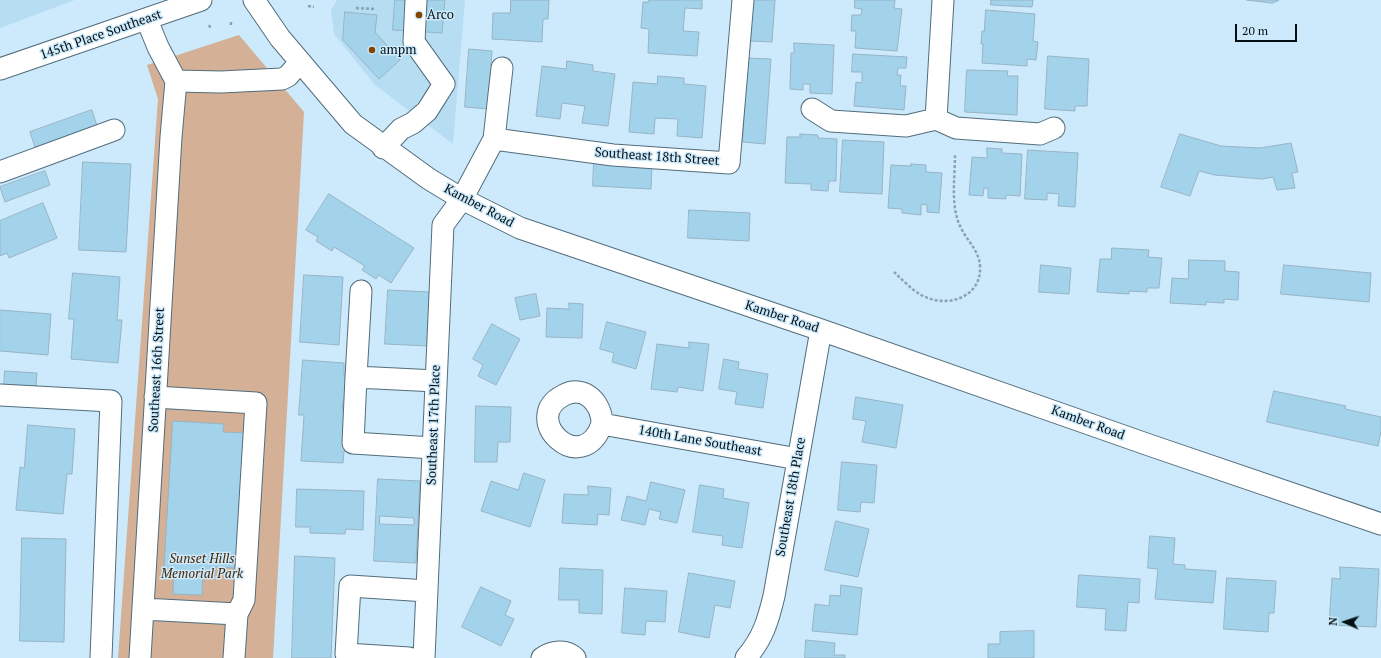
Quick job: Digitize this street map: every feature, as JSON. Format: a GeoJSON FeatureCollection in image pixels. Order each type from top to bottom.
{"type":"FeatureCollection","features":[{"type":"Feature","properties":{"kind":"street","name":"145th Place Southeast"},"geometry":{"type":"LineString","coordinates":[[0,69],[147,20],[201,0]]}},
{"type":"Feature","properties":{"kind":"street","name":"Kamber Road"},"geometry":{"type":"LineString","coordinates":[[254,0],[300,62],[353,124],[383,148],[462,199],[520,228],[821,330],[1173,454],[1381,524]]}},
{"type":"Feature","properties":{"kind":"street"},"geometry":{"type":"LineString","coordinates":[[383,148],[401,129],[413,123],[427,111],[444,84],[414,42],[416,0]]}},
{"type":"Feature","properties":{"kind":"street","name":"Southeast 18th Street"},"geometry":{"type":"LineString","coordinates":[[494,139],[613,155],[729,163],[742,0]]}},
{"type":"Feature","properties":{"kind":"street"},"geometry":{"type":"LineString","coordinates":[[936,119],[943,0]]}},
{"type":"Feature","properties":{"kind":"street"},"geometry":{"type":"LineString","coordinates":[[147,20],[158,47],[176,81],[221,82],[282,79],[288,76],[300,62]]}},
{"type":"Feature","properties":{"kind":"street"},"geometry":{"type":"LineString","coordinates":[[494,139],[502,68]]}},
{"type":"Feature","properties":{"kind":"street","name":"Southeast 16th Street"},"geometry":{"type":"LineString","coordinates":[[140,658],[155,397],[176,81]]}},
{"type":"Feature","properties":{"kind":"street"},"geometry":{"type":"LineString","coordinates":[[812,109],[831,120],[906,126],[936,119],[956,128],[1040,134],[1054,128]]}},
{"type":"Feature","properties":{"kind":"street"},"geometry":{"type":"LineString","coordinates":[[0,172],[114,130]]}},
{"type":"Feature","properties":{"kind":"street","name":"Southeast 17th Place"},"geometry":{"type":"LineString","coordinates":[[424,658],[443,225],[462,199],[494,139]]}},
{"type":"Feature","properties":{"kind":"street"},"geometry":{"type":"LineString","coordinates":[[361,291],[353,443],[433,448]]}},
{"type":"Feature","properties":{"kind":"street","name":"Southeast 18th Place"},"geometry":{"type":"LineString","coordinates":[[746,658],[758,644],[768,621],[821,330]]}},
{"type":"Feature","properties":{"kind":"street"},"geometry":{"type":"LineString","coordinates":[[356,377],[436,381]]}},
{"type":"Feature","properties":{"kind":"street"},"geometry":{"type":"LineString","coordinates":[[0,395],[111,401],[101,658]]}},
{"type":"Feature","properties":{"kind":"street"},"geometry":{"type":"LineString","coordinates":[[155,397],[256,403],[244,600],[236,614],[234,658]]}},
{"type":"Feature","properties":{"kind":"street","name":"140th Lane Southeast"},"geometry":{"type":"LineString","coordinates":[[602,424],[798,459]]}},
{"type":"Feature","properties":{"kind":"street"},"geometry":{"type":"LineString","coordinates":[[408,658],[346,654],[350,586],[427,591]]}},
{"type":"Feature","properties":{"kind":"street"},"geometry":{"type":"LineString","coordinates":[[143,608],[236,614]]}},
{"type":"Feature","properties":{"kind":"street"},"geometry":{"type":"LineString","coordinates":[[542,658],[555,652],[564,652],[575,658]]}},
{"type":"Feature","properties":{"kind":"path"},"geometry":{"type":"LineString","coordinates":[[308,6],[314,7]]}},
{"type":"Feature","properties":{"kind":"path"},"geometry":{"type":"LineString","coordinates":[[356,8],[376,9]]}},
{"type":"Feature","properties":{"kind":"path"},"geometry":{"type":"LineString","coordinates":[[894,272],[911,287],[928,298],[948,301],[964,298],[976,286],[980,266],[975,248],[961,228],[955,207],[955,155]]}},
{"type":"Feature","properties":{"kind":"shaded area"},"geometry":{"type":"Polygon","coordinates":[[[0,0],[75,0],[0,28],[0,0]]]}},
{"type":"Feature","properties":{"kind":"shaded area"},"geometry":{"type":"Polygon","coordinates":[[[337,0],[465,0],[453,144],[375,85],[334,34],[331,10],[337,0]]]}},
{"type":"Feature","properties":{"kind":"green space","name":"Sunset Hills Memorial Park"},"geometry":{"type":"Polygon","coordinates":[[[239,35],[304,112],[273,658],[118,658],[158,99],[147,65],[239,35]]]}},
{"type":"Feature","properties":{"kind":"building","name":"Arco"},"geometry":{"type":"Polygon","coordinates":[[[395,0],[445,0],[442,33],[393,30],[395,0]]]}},
{"type":"Feature","properties":{"kind":"building"},"geometry":{"type":"Polygon","coordinates":[[[511,0],[549,0],[548,19],[543,19],[542,42],[492,39],[493,13],[510,13],[511,0]]]}},
{"type":"Feature","properties":{"kind":"building"},"geometry":{"type":"Polygon","coordinates":[[[649,0],[702,0],[702,9],[685,8],[683,31],[699,32],[697,56],[648,53],[649,29],[641,28],[643,2],[649,2],[649,0]]]}},
{"type":"Feature","properties":{"kind":"building"},"geometry":{"type":"Polygon","coordinates":[[[752,0],[775,0],[772,42],[750,41],[752,0]]]}},
{"type":"Feature","properties":{"kind":"building"},"geometry":{"type":"Polygon","coordinates":[[[855,0],[895,0],[894,8],[902,9],[897,51],[855,48],[856,31],[851,31],[852,15],[861,15],[862,9],[855,8],[855,0]]]}},
{"type":"Feature","properties":{"kind":"building"},"geometry":{"type":"Polygon","coordinates":[[[991,0],[1033,0],[1032,7],[991,5],[991,0]]]}},
{"type":"Feature","properties":{"kind":"building"},"geometry":{"type":"Polygon","coordinates":[[[1247,0],[1279,0],[1273,3],[1247,0]]]}},
{"type":"Feature","properties":{"kind":"building"},"geometry":{"type":"Polygon","coordinates":[[[986,10],[1035,14],[1033,41],[1038,42],[1036,60],[1027,59],[1027,66],[982,63],[983,44],[981,44],[986,10]]]}},
{"type":"Feature","properties":{"kind":"building","name":"ampm"},"geometry":{"type":"Polygon","coordinates":[[[345,12],[377,15],[375,32],[400,60],[379,79],[343,40],[345,12]]]}},
{"type":"Feature","properties":{"kind":"building"},"geometry":{"type":"Polygon","coordinates":[[[794,43],[834,45],[832,94],[810,93],[810,84],[803,84],[803,90],[790,89],[791,53],[794,53],[794,43]]]}},
{"type":"Feature","properties":{"kind":"building"},"geometry":{"type":"Polygon","coordinates":[[[469,49],[492,51],[488,109],[465,107],[469,49]]]}},
{"type":"Feature","properties":{"kind":"building"},"geometry":{"type":"Polygon","coordinates":[[[853,54],[907,57],[906,68],[898,68],[897,75],[901,75],[900,86],[906,86],[904,110],[854,106],[856,82],[862,83],[862,72],[852,72],[853,54]]]}},
{"type":"Feature","properties":{"kind":"building"},"geometry":{"type":"Polygon","coordinates":[[[1048,56],[1089,59],[1087,106],[1075,106],[1075,111],[1045,109],[1048,56]]]}},
{"type":"Feature","properties":{"kind":"building"},"geometry":{"type":"Polygon","coordinates":[[[748,58],[771,59],[765,144],[743,142],[748,58]]]}},
{"type":"Feature","properties":{"kind":"building"},"geometry":{"type":"Polygon","coordinates":[[[567,61],[593,65],[593,71],[615,74],[608,126],[582,123],[585,106],[562,103],[560,119],[536,116],[542,66],[566,69],[567,61]]]}},
{"type":"Feature","properties":{"kind":"building"},"geometry":{"type":"Polygon","coordinates":[[[967,70],[1008,71],[1007,76],[1018,76],[1017,115],[965,112],[967,70]]]}},
{"type":"Feature","properties":{"kind":"building"},"geometry":{"type":"Polygon","coordinates":[[[658,76],[684,78],[684,84],[706,86],[702,138],[677,136],[678,119],[655,118],[654,134],[629,132],[633,82],[657,84],[658,76]]]}},
{"type":"Feature","properties":{"kind":"building"},"geometry":{"type":"Polygon","coordinates":[[[92,110],[97,126],[35,147],[30,132],[92,110]]]}},
{"type":"Feature","properties":{"kind":"building"},"geometry":{"type":"Polygon","coordinates":[[[800,134],[818,135],[818,138],[837,139],[836,181],[829,181],[828,191],[811,190],[811,184],[785,183],[787,137],[800,137],[800,134]]]}},
{"type":"Feature","properties":{"kind":"building"},"geometry":{"type":"Polygon","coordinates":[[[1180,134],[1221,146],[1260,148],[1291,143],[1298,172],[1292,173],[1295,188],[1277,190],[1273,177],[1262,179],[1215,175],[1199,171],[1190,196],[1161,187],[1180,134]]]}},
{"type":"Feature","properties":{"kind":"building"},"geometry":{"type":"Polygon","coordinates":[[[843,140],[884,142],[882,194],[840,192],[843,140]]]}},
{"type":"Feature","properties":{"kind":"building"},"geometry":{"type":"Polygon","coordinates":[[[987,148],[1002,149],[1002,153],[1022,154],[1020,196],[1006,195],[1006,199],[988,198],[988,188],[984,188],[983,196],[969,195],[972,157],[987,158],[987,148]]]}},
{"type":"Feature","properties":{"kind":"building"},"geometry":{"type":"Polygon","coordinates":[[[1028,150],[1078,153],[1075,207],[1058,206],[1059,194],[1047,193],[1047,200],[1025,199],[1028,150]]]}},
{"type":"Feature","properties":{"kind":"building"},"geometry":{"type":"Polygon","coordinates":[[[83,162],[131,164],[126,252],[79,250],[83,162]]]}},
{"type":"Feature","properties":{"kind":"building"},"geometry":{"type":"Polygon","coordinates":[[[594,163],[652,167],[651,189],[593,186],[594,163]]]}},
{"type":"Feature","properties":{"kind":"building"},"geometry":{"type":"Polygon","coordinates":[[[911,164],[926,165],[926,172],[942,173],[939,213],[927,212],[927,205],[921,204],[921,215],[902,213],[902,209],[888,208],[891,165],[911,166],[911,164]]]}},
{"type":"Feature","properties":{"kind":"building"},"geometry":{"type":"Polygon","coordinates":[[[45,171],[50,185],[5,202],[0,187],[45,171]]]}},
{"type":"Feature","properties":{"kind":"building"},"geometry":{"type":"Polygon","coordinates":[[[329,194],[414,248],[391,283],[379,275],[376,279],[362,270],[365,266],[334,247],[332,251],[316,241],[318,237],[306,230],[329,194]]]}},
{"type":"Feature","properties":{"kind":"building"},"geometry":{"type":"Polygon","coordinates":[[[43,203],[57,238],[9,258],[7,253],[0,256],[0,221],[43,203]]]}},
{"type":"Feature","properties":{"kind":"building"},"geometry":{"type":"Polygon","coordinates":[[[689,210],[750,213],[749,241],[688,238],[689,210]]]}},
{"type":"Feature","properties":{"kind":"building"},"geometry":{"type":"Polygon","coordinates":[[[1112,248],[1149,250],[1148,257],[1162,258],[1159,288],[1147,288],[1147,292],[1129,291],[1129,294],[1097,292],[1100,259],[1111,259],[1112,248]]]}},
{"type":"Feature","properties":{"kind":"building"},"geometry":{"type":"Polygon","coordinates":[[[1189,260],[1225,261],[1225,271],[1239,272],[1238,300],[1224,299],[1224,303],[1206,302],[1206,305],[1170,303],[1172,278],[1188,279],[1189,260]]]}},
{"type":"Feature","properties":{"kind":"building"},"geometry":{"type":"Polygon","coordinates":[[[1041,265],[1071,268],[1069,294],[1039,292],[1041,265]]]}},
{"type":"Feature","properties":{"kind":"building"},"geometry":{"type":"Polygon","coordinates":[[[1284,265],[1371,273],[1369,302],[1281,294],[1284,265]]]}},
{"type":"Feature","properties":{"kind":"building"},"geometry":{"type":"Polygon","coordinates":[[[73,273],[120,277],[117,320],[122,320],[118,363],[71,359],[74,319],[69,319],[73,273]]]}},
{"type":"Feature","properties":{"kind":"building"},"geometry":{"type":"Polygon","coordinates":[[[304,275],[343,277],[339,345],[300,342],[304,275]]]}},
{"type":"Feature","properties":{"kind":"building"},"geometry":{"type":"Polygon","coordinates":[[[388,290],[431,292],[428,346],[385,344],[388,290]]]}},
{"type":"Feature","properties":{"kind":"building"},"geometry":{"type":"Polygon","coordinates":[[[536,294],[540,316],[520,320],[515,298],[536,294]]]}},
{"type":"Feature","properties":{"kind":"building"},"geometry":{"type":"Polygon","coordinates":[[[569,303],[583,304],[582,338],[546,337],[547,308],[569,309],[569,303]]]}},
{"type":"Feature","properties":{"kind":"building"},"geometry":{"type":"Polygon","coordinates":[[[0,310],[51,314],[48,355],[0,351],[0,310]]]}},
{"type":"Feature","properties":{"kind":"building"},"geometry":{"type":"Polygon","coordinates":[[[607,322],[646,332],[636,369],[612,362],[614,353],[600,349],[607,322]]]}},
{"type":"Feature","properties":{"kind":"building"},"geometry":{"type":"Polygon","coordinates":[[[492,324],[520,339],[496,385],[478,376],[483,365],[473,359],[492,324]]]}},
{"type":"Feature","properties":{"kind":"building"},"geometry":{"type":"Polygon","coordinates":[[[689,342],[709,344],[703,391],[678,387],[677,392],[651,389],[657,344],[689,348],[689,342]]]}},
{"type":"Feature","properties":{"kind":"building"},"geometry":{"type":"Polygon","coordinates":[[[724,359],[739,362],[738,369],[768,374],[763,408],[735,404],[737,392],[719,389],[724,359]]]}},
{"type":"Feature","properties":{"kind":"building"},"geometry":{"type":"Polygon","coordinates":[[[303,360],[344,363],[344,375],[347,376],[346,401],[343,401],[342,410],[347,410],[347,451],[344,451],[343,463],[301,461],[304,415],[299,415],[303,360]]]}},
{"type":"Feature","properties":{"kind":"building"},"geometry":{"type":"Polygon","coordinates":[[[5,371],[37,373],[36,387],[4,385],[5,371]]]}},
{"type":"Feature","properties":{"kind":"building"},"geometry":{"type":"Polygon","coordinates":[[[1274,391],[1346,406],[1345,409],[1381,417],[1381,431],[1378,446],[1267,422],[1274,391]]]}},
{"type":"Feature","properties":{"kind":"building"},"geometry":{"type":"Polygon","coordinates":[[[856,397],[903,405],[896,448],[862,442],[866,421],[853,419],[856,397]]]}},
{"type":"Feature","properties":{"kind":"building"},"geometry":{"type":"Polygon","coordinates":[[[476,406],[511,407],[510,442],[498,442],[497,462],[475,462],[476,406]]]}},
{"type":"Feature","properties":{"kind":"building"},"geometry":{"type":"Polygon","coordinates":[[[173,421],[224,424],[223,432],[244,433],[235,568],[215,567],[215,575],[203,574],[202,595],[173,594],[174,572],[164,572],[173,421]]]}},
{"type":"Feature","properties":{"kind":"building"},"geometry":{"type":"Polygon","coordinates":[[[28,425],[75,429],[72,474],[67,474],[63,514],[16,510],[20,467],[24,468],[28,425]]]}},
{"type":"Feature","properties":{"kind":"building"},"geometry":{"type":"Polygon","coordinates":[[[842,462],[877,465],[874,503],[861,502],[860,512],[838,510],[842,462]]]}},
{"type":"Feature","properties":{"kind":"building"},"geometry":{"type":"Polygon","coordinates":[[[524,473],[545,480],[530,527],[481,511],[491,481],[518,490],[524,473]]]}},
{"type":"Feature","properties":{"kind":"building"},"geometry":{"type":"Polygon","coordinates":[[[378,479],[420,481],[416,563],[374,561],[378,479]],[[380,516],[380,524],[414,525],[414,518],[380,516]]]}},
{"type":"Feature","properties":{"kind":"building"},"geometry":{"type":"Polygon","coordinates":[[[651,482],[685,490],[677,523],[659,519],[661,512],[649,509],[645,525],[621,520],[627,496],[646,501],[651,482]]]}},
{"type":"Feature","properties":{"kind":"building"},"geometry":{"type":"Polygon","coordinates":[[[700,485],[724,489],[723,498],[749,503],[742,548],[722,545],[723,536],[693,532],[700,485]]]}},
{"type":"Feature","properties":{"kind":"building"},"geometry":{"type":"Polygon","coordinates":[[[588,486],[611,488],[609,515],[598,514],[597,525],[562,523],[564,494],[588,495],[588,486]]]}},
{"type":"Feature","properties":{"kind":"building"},"geometry":{"type":"Polygon","coordinates":[[[297,489],[364,491],[363,530],[346,529],[345,534],[310,533],[310,527],[296,527],[297,489]]]}},
{"type":"Feature","properties":{"kind":"building"},"geometry":{"type":"Polygon","coordinates":[[[836,521],[869,529],[858,577],[825,570],[836,521]]]}},
{"type":"Feature","properties":{"kind":"building"},"geometry":{"type":"Polygon","coordinates":[[[1150,536],[1175,538],[1173,564],[1185,565],[1185,569],[1216,571],[1213,603],[1155,599],[1158,569],[1148,568],[1150,536]]]}},
{"type":"Feature","properties":{"kind":"building"},"geometry":{"type":"Polygon","coordinates":[[[22,538],[66,539],[64,642],[20,641],[22,538]]]}},
{"type":"Feature","properties":{"kind":"building"},"geometry":{"type":"Polygon","coordinates":[[[295,556],[335,558],[331,658],[292,658],[295,556]]]}},
{"type":"Feature","properties":{"kind":"building"},"geometry":{"type":"Polygon","coordinates":[[[1340,567],[1379,569],[1376,627],[1329,625],[1332,578],[1340,579],[1340,567]]]}},
{"type":"Feature","properties":{"kind":"building"},"geometry":{"type":"Polygon","coordinates":[[[560,568],[603,570],[602,614],[579,613],[579,600],[559,600],[560,568]]]}},
{"type":"Feature","properties":{"kind":"building"},"geometry":{"type":"Polygon","coordinates":[[[689,573],[735,581],[730,608],[715,605],[709,638],[679,632],[689,573]]]}},
{"type":"Feature","properties":{"kind":"building"},"geometry":{"type":"Polygon","coordinates":[[[1079,575],[1140,579],[1139,603],[1128,602],[1126,631],[1105,630],[1106,609],[1077,607],[1079,575]]]}},
{"type":"Feature","properties":{"kind":"building"},"geometry":{"type":"Polygon","coordinates":[[[1227,578],[1276,581],[1274,613],[1269,613],[1268,632],[1224,629],[1227,578]]]}},
{"type":"Feature","properties":{"kind":"building"},"geometry":{"type":"Polygon","coordinates":[[[841,585],[862,588],[857,635],[812,631],[815,604],[829,606],[830,595],[840,596],[841,585]]]}},
{"type":"Feature","properties":{"kind":"building"},"geometry":{"type":"Polygon","coordinates":[[[481,587],[511,601],[505,615],[514,619],[501,646],[462,627],[481,587]]]}},
{"type":"Feature","properties":{"kind":"building"},"geometry":{"type":"Polygon","coordinates":[[[625,588],[667,591],[665,622],[646,621],[645,635],[622,633],[625,588]]]}},
{"type":"Feature","properties":{"kind":"building"},"geometry":{"type":"Polygon","coordinates":[[[1034,631],[1034,658],[988,658],[988,644],[1000,644],[1000,632],[1034,631]]]}},
{"type":"Feature","properties":{"kind":"building"},"geometry":{"type":"Polygon","coordinates":[[[806,640],[835,643],[834,655],[845,655],[845,658],[805,658],[806,640]]]}},
{"type":"Feature","properties":{"kind":"place","name":"Arco"},"geometry":{"type":"Point","coordinates":[419,15]}},
{"type":"Feature","properties":{"kind":"place","name":"ampm"},"geometry":{"type":"Point","coordinates":[372,50]}}]}
